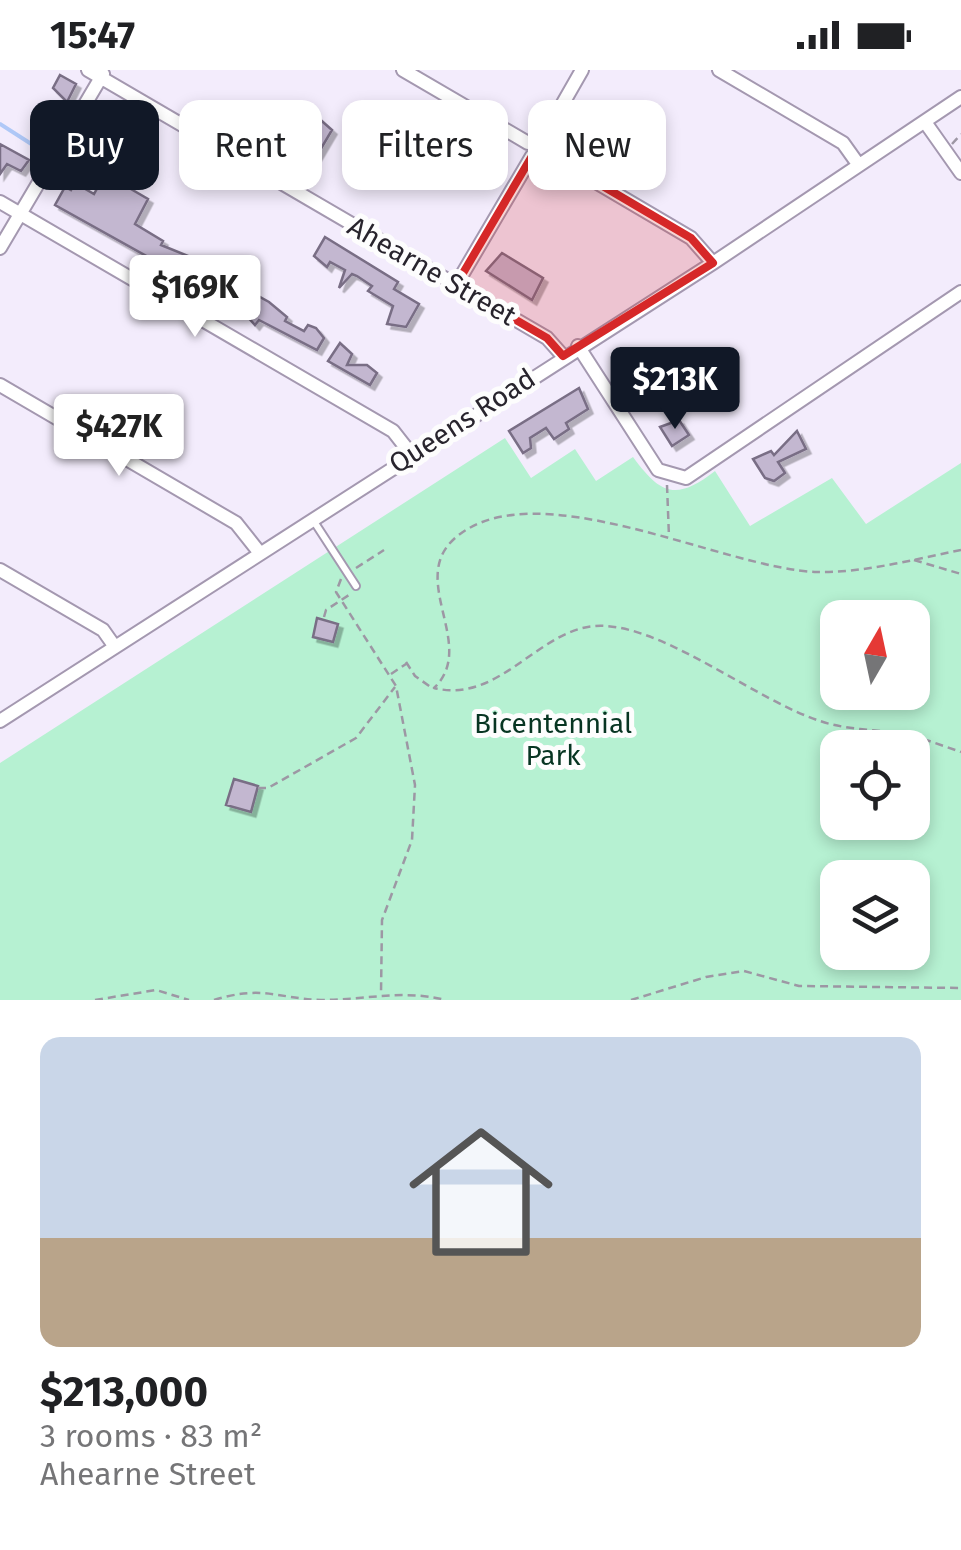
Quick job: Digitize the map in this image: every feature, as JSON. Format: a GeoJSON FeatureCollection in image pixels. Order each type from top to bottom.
{"type":"FeatureCollection","features":[{"type":"Feature","properties":{"kind":"street"},"geometry":{"type":"LineString","coordinates":[[403,70],[528,143]]}},
{"type":"Feature","properties":{"kind":"street"},"geometry":{"type":"LineString","coordinates":[[565,100],[582,70]]}},
{"type":"Feature","properties":{"kind":"street"},"geometry":{"type":"LineString","coordinates":[[719,70],[844,143],[858,164]]}},
{"type":"Feature","properties":{"kind":"street"},"geometry":{"type":"LineString","coordinates":[[0,248],[98,72]]}},
{"type":"Feature","properties":{"kind":"street","name":"Ahearne Street"},"geometry":{"type":"LineString","coordinates":[[98,72],[547,338],[563,356]]}},
{"type":"Feature","properties":{"kind":"street","name":"Queens Road"},"geometry":{"type":"LineString","coordinates":[[0,722],[578,346],[713,263],[961,97]]}},
{"type":"Feature","properties":{"kind":"street"},"geometry":{"type":"LineString","coordinates":[[925,122],[961,172]]}},
{"type":"Feature","properties":{"kind":"street"},"geometry":{"type":"LineString","coordinates":[[456,285],[528,163]]}},
{"type":"Feature","properties":{"kind":"street"},"geometry":{"type":"LineString","coordinates":[[609,190],[691,238],[713,263]]}},
{"type":"Feature","properties":{"kind":"street"},"geometry":{"type":"LineString","coordinates":[[0,202],[392,431],[411,454]]}},
{"type":"Feature","properties":{"kind":"street"},"geometry":{"type":"LineString","coordinates":[[578,346],[658,470],[686,478],[961,292]]}},
{"type":"Feature","properties":{"kind":"street"},"geometry":{"type":"LineString","coordinates":[[0,385],[236,523],[260,552]]}},
{"type":"Feature","properties":{"kind":"street"},"geometry":{"type":"LineString","coordinates":[[0,570],[104,630],[115,647]]}},
{"type":"Feature","properties":{"kind":"lane"},"geometry":{"type":"LineString","coordinates":[[312,518],[357,587]]}},
{"type":"Feature","properties":{"kind":"path"},"geometry":{"type":"LineString","coordinates":[[669,539],[670,476]]}},
{"type":"Feature","properties":{"kind":"path"},"geometry":{"type":"LineString","coordinates":[[434,688],[449,668],[452,649],[438,584],[445,550],[465,531],[506,516],[556,514],[816,572],[961,550]]}},
{"type":"Feature","properties":{"kind":"path"},"geometry":{"type":"LineString","coordinates":[[354,570],[384,550]]}},
{"type":"Feature","properties":{"kind":"path"},"geometry":{"type":"LineString","coordinates":[[912,560],[961,574]]}},
{"type":"Feature","properties":{"kind":"path"},"geometry":{"type":"LineString","coordinates":[[342,578],[335,587],[340,600],[396,686],[417,804],[412,840],[382,920],[381,993]]}},
{"type":"Feature","properties":{"kind":"path"},"geometry":{"type":"LineString","coordinates":[[324,617],[357,587]]}},
{"type":"Feature","properties":{"kind":"path"},"geometry":{"type":"LineString","coordinates":[[390,675],[406,663],[434,688],[471,686],[504,676],[576,626],[610,626],[657,642],[822,722],[910,736],[961,752]]}},
{"type":"Feature","properties":{"kind":"path"},"geometry":{"type":"LineString","coordinates":[[258,788],[268,788],[352,741],[365,722],[382,710],[388,691],[396,686]]}},
{"type":"Feature","properties":{"kind":"path"},"geometry":{"type":"LineString","coordinates":[[631,1000],[727,972],[744,971],[799,986],[961,988]]}},
{"type":"Feature","properties":{"kind":"path"},"geometry":{"type":"LineString","coordinates":[[95,1000],[156,990],[190,1000]]}},
{"type":"Feature","properties":{"kind":"path"},"geometry":{"type":"LineString","coordinates":[[214,1000],[249,990],[320,1000],[406,992],[446,1000]]}},
{"type":"Feature","properties":{"kind":"highlighted area"},"geometry":{"type":"Polygon","coordinates":[[[545,152],[691,238],[713,263],[563,356],[547,338],[456,285],[532,156],[545,152]]]}},
{"type":"Feature","properties":{"kind":"green space","name":"Bicentennial Park"},"geometry":{"type":"Polygon","coordinates":[[[505,438],[531,478],[575,449],[596,481],[633,457],[652,479],[670,490],[690,487],[715,471],[750,526],[832,478],[866,524],[961,463],[961,1000],[0,1000],[0,763],[505,438]]]}},
{"type":"Feature","properties":{"kind":"building"},"geometry":{"type":"Polygon","coordinates":[[[60,75],[76,84],[68,100],[53,88],[60,75]]]}},
{"type":"Feature","properties":{"kind":"building"},"geometry":{"type":"Polygon","coordinates":[[[322,121],[332,130],[322,147],[322,121]]]}},
{"type":"Feature","properties":{"kind":"building"},"geometry":{"type":"Polygon","coordinates":[[[0,144],[29,160],[21,171],[7,164],[0,174],[0,144]]]}},
{"type":"Feature","properties":{"kind":"building"},"geometry":{"type":"Polygon","coordinates":[[[63,190],[87,190],[94,194],[96,190],[133,190],[148,199],[135,224],[163,241],[161,245],[193,258],[184,277],[55,205],[63,190]]]}},
{"type":"Feature","properties":{"kind":"building"},"geometry":{"type":"Polygon","coordinates":[[[325,237],[398,282],[394,289],[419,304],[406,327],[387,324],[393,306],[368,291],[372,286],[357,276],[352,274],[339,288],[345,270],[330,262],[327,267],[314,256],[325,237]]]}},
{"type":"Feature","properties":{"kind":"building"},"geometry":{"type":"Polygon","coordinates":[[[502,253],[543,278],[532,300],[486,271],[502,253]]]}},
{"type":"Feature","properties":{"kind":"building"},"geometry":{"type":"Polygon","coordinates":[[[205,269],[216,275],[214,279],[254,302],[258,296],[269,302],[287,317],[285,321],[304,331],[308,325],[316,328],[324,338],[317,350],[259,320],[255,325],[246,315],[199,290],[195,284],[205,269]]]}},
{"type":"Feature","properties":{"kind":"building"},"geometry":{"type":"Polygon","coordinates":[[[340,343],[352,354],[347,365],[367,365],[377,373],[370,385],[328,361],[340,343]]]}},
{"type":"Feature","properties":{"kind":"building"},"geometry":{"type":"Polygon","coordinates":[[[579,388],[588,409],[566,423],[569,429],[554,439],[546,428],[530,438],[531,448],[523,453],[509,431],[579,388]]]}},
{"type":"Feature","properties":{"kind":"building"},"geometry":{"type":"Polygon","coordinates":[[[679,420],[689,435],[672,446],[660,427],[679,420]]]}},
{"type":"Feature","properties":{"kind":"building"},"geometry":{"type":"Polygon","coordinates":[[[797,431],[806,449],[778,462],[785,473],[774,481],[765,478],[753,459],[771,451],[774,455],[797,431]]]}},
{"type":"Feature","properties":{"kind":"building"},"geometry":{"type":"Polygon","coordinates":[[[317,618],[338,624],[333,642],[313,637],[317,618]]]}},
{"type":"Feature","properties":{"kind":"building"},"geometry":{"type":"Polygon","coordinates":[[[234,779],[258,786],[251,812],[226,805],[234,779]]]}},
{"type":"Feature","properties":{"kind":"waterway"},"geometry":{"type":"LineString","coordinates":[[0,124],[30,143]]}}]}
